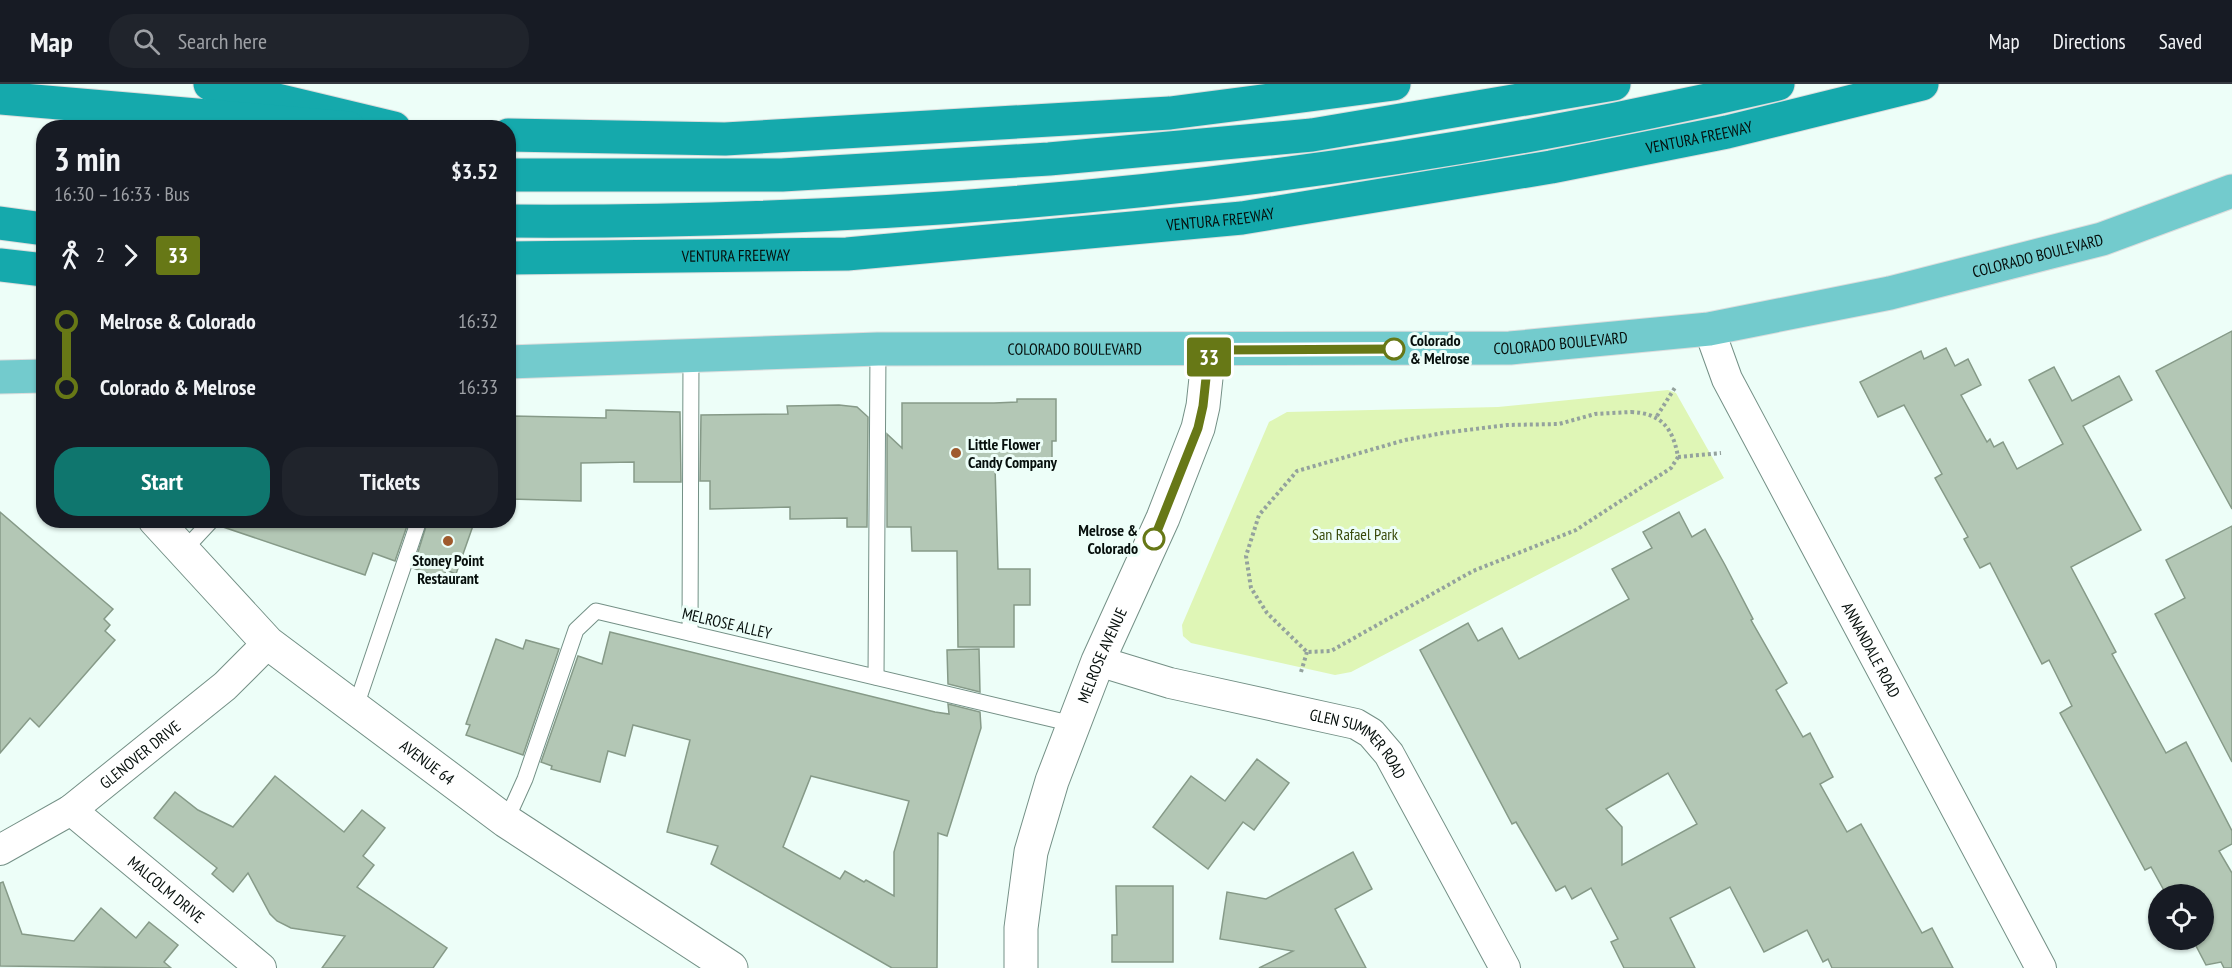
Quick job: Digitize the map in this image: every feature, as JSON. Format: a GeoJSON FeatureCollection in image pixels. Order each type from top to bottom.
{"type":"FeatureCollection","features":[{"type":"Feature","properties":{"kind":"highway"},"geometry":{"type":"LineString","coordinates":[[210,84],[361,120]]}},
{"type":"Feature","properties":{"kind":"highway"},"geometry":{"type":"LineString","coordinates":[[516,135],[737,139],[1170,113],[1394,84]]}},
{"type":"Feature","properties":{"kind":"highway"},"geometry":{"type":"LineString","coordinates":[[516,175],[782,175],[1049,159],[1312,135],[1614,84]]}},
{"type":"Feature","properties":{"kind":"highway"},"geometry":{"type":"LineString","coordinates":[[516,221],[723,220],[1071,199],[1428,153],[1659,112],[1778,84]]}},
{"type":"Feature","properties":{"kind":"highway","name":"VENTURA FREEWAY"},"geometry":{"type":"LineString","coordinates":[[516,260],[847,254],[1242,219],[1551,167],[1727,132],[1922,84]]}},
{"type":"Feature","properties":{"kind":"highway"},"geometry":{"type":"LineString","coordinates":[[0,98],[95,117],[164,120]]}},
{"type":"Feature","properties":{"kind":"highway"},"geometry":{"type":"LineString","coordinates":[[0,223],[36,228]]}},
{"type":"Feature","properties":{"kind":"highway"},"geometry":{"type":"LineString","coordinates":[[0,265],[36,269]]}},
{"type":"Feature","properties":{"kind":"main road","name":"COLORADO BOULEVARD"},"geometry":{"type":"LineString","coordinates":[[516,362],[878,350],[1510,348],[1710,329],[1890,293],[2091,242],[2232,190]]}},
{"type":"Feature","properties":{"kind":"main road"},"geometry":{"type":"LineString","coordinates":[[0,376],[36,376]]}},
{"type":"Feature","properties":{"kind":"street","name":"ANNANDALE ROAD"},"geometry":{"type":"LineString","coordinates":[[1710,329],[1727,379],[2041,968]]}},
{"type":"Feature","properties":{"kind":"street","name":"MELROSE AVENUE"},"geometry":{"type":"LineString","coordinates":[[1021,968],[1022,928],[1031,852],[1052,781],[1098,662],[1163,518],[1198,428],[1203,406],[1209,350]]}},
{"type":"Feature","properties":{"kind":"street","name":"AVENUE 64"},"geometry":{"type":"LineString","coordinates":[[162,528],[268,643],[506,820],[731,968]]}},
{"type":"Feature","properties":{"kind":"street","name":"GLENOVER DRIVE"},"geometry":{"type":"LineString","coordinates":[[0,850],[71,810],[225,686],[268,643]]}},
{"type":"Feature","properties":{"kind":"street","name":"GLEN SUMMER ROAD"},"geometry":{"type":"LineString","coordinates":[[1098,662],[1170,683],[1356,724],[1371,733],[1389,754],[1505,968]]}},
{"type":"Feature","properties":{"kind":"street","name":"MALCOLM DRIVE"},"geometry":{"type":"LineString","coordinates":[[71,810],[261,968]]}},
{"type":"Feature","properties":{"kind":"lane"},"geometry":{"type":"LineString","coordinates":[[876,677],[878,350]]}},
{"type":"Feature","properties":{"kind":"lane"},"geometry":{"type":"LineString","coordinates":[[690,633],[691,357]]}},
{"type":"Feature","properties":{"kind":"lane"},"geometry":{"type":"LineString","coordinates":[[183,551],[205,528]]}},
{"type":"Feature","properties":{"kind":"lane"},"geometry":{"type":"LineString","coordinates":[[355,709],[416,528]]}},
{"type":"Feature","properties":{"kind":"lane","name":"MELROSE ALLEY"},"geometry":{"type":"LineString","coordinates":[[506,820],[525,779],[576,630],[596,611],[1073,724]]}},
{"type":"Feature","properties":{"kind":"path"},"geometry":{"type":"LineString","coordinates":[[1657,416],[1676,386]]}},
{"type":"Feature","properties":{"kind":"path"},"geometry":{"type":"LineString","coordinates":[[1647,412],[1657,416],[1675,443],[1678,457],[1671,468],[1576,530],[1473,571],[1331,651],[1307,652],[1267,613],[1251,588],[1246,556],[1259,515],[1297,471],[1405,440],[1443,433],[1507,425],[1558,424],[1595,414],[1647,412]]}},
{"type":"Feature","properties":{"kind":"path"},"geometry":{"type":"LineString","coordinates":[[1678,457],[1721,453]]}},
{"type":"Feature","properties":{"kind":"path"},"geometry":{"type":"LineString","coordinates":[[1301,672],[1307,652]]}},
{"type":"Feature","properties":{"kind":"green space","name":"San Rafael Park"},"geometry":{"type":"Polygon","coordinates":[[[1668,390],[1676,393],[1724,478],[1351,672],[1335,675],[1191,643],[1183,636],[1182,625],[1269,422],[1287,412],[1498,407],[1668,390]]]}},
{"type":"Feature","properties":{"kind":"building"},"geometry":{"type":"Polygon","coordinates":[[[2232,331],[2232,509],[2156,371],[2232,331]]]}},
{"type":"Feature","properties":{"kind":"building"},"geometry":{"type":"Polygon","coordinates":[[[1946,348],[1955,366],[1968,359],[1981,385],[1961,395],[1987,442],[1990,439],[1994,447],[2003,442],[2017,469],[2063,444],[2029,380],[2054,367],[2072,401],[2119,376],[2132,400],[2083,426],[2141,530],[2071,567],[2116,652],[2112,654],[2166,753],[2186,742],[2232,831],[2232,844],[2219,851],[2232,873],[2232,968],[2224,968],[2221,962],[2206,965],[2198,950],[2214,950],[2214,884],[2160,884],[2151,867],[2145,870],[2060,713],[2072,706],[2049,660],[2042,664],[1990,563],[1980,568],[1964,539],[1968,537],[1935,478],[1942,474],[1904,405],[1878,417],[1860,382],[1921,351],[1924,359],[1946,348]]]}},
{"type":"Feature","properties":{"kind":"building"},"geometry":{"type":"Polygon","coordinates":[[[1017,399],[1056,399],[1056,441],[1052,441],[1052,466],[995,466],[998,569],[1030,569],[1030,605],[1014,605],[1014,647],[958,647],[957,551],[912,551],[911,527],[887,527],[887,434],[902,448],[902,403],[994,403],[1017,402],[1017,399]]]}},
{"type":"Feature","properties":{"kind":"building"},"geometry":{"type":"Polygon","coordinates":[[[787,406],[857,407],[868,417],[867,527],[847,527],[847,518],[790,519],[790,507],[710,509],[710,481],[700,481],[701,415],[788,414],[787,406]]]}},
{"type":"Feature","properties":{"kind":"building"},"geometry":{"type":"Polygon","coordinates":[[[606,410],[680,412],[681,482],[634,482],[634,462],[581,463],[581,501],[516,499],[516,416],[606,418],[606,410]]]}},
{"type":"Feature","properties":{"kind":"building"},"geometry":{"type":"Polygon","coordinates":[[[0,512],[113,609],[104,619],[110,625],[105,631],[115,640],[39,727],[30,718],[0,753],[0,512]]]}},
{"type":"Feature","properties":{"kind":"building"},"geometry":{"type":"Polygon","coordinates":[[[1679,512],[1692,537],[1705,529],[1753,619],[1751,620],[1787,683],[1776,690],[1803,737],[1810,733],[1833,777],[1820,784],[1847,832],[1861,824],[1922,933],[1932,928],[1953,968],[1832,968],[1828,959],[1823,962],[1807,930],[1764,952],[1730,887],[1670,918],[1695,968],[1624,968],[1611,942],[1618,939],[1591,888],[1572,899],[1565,886],[1556,891],[1516,822],[1512,824],[1420,650],[1468,623],[1478,641],[1502,628],[1519,659],[1629,599],[1612,569],[1652,548],[1643,532],[1679,512]],[[1668,773],[1606,809],[1622,827],[1622,865],[1697,824],[1668,773]]]}},
{"type":"Feature","properties":{"kind":"building"},"geometry":{"type":"Polygon","coordinates":[[[2232,526],[2232,762],[2155,614],[2185,598],[2166,560],[2232,526]]]}},
{"type":"Feature","properties":{"kind":"building"},"geometry":{"type":"Polygon","coordinates":[[[226,528],[406,528],[395,561],[373,553],[365,575],[226,528]]]}},
{"type":"Feature","properties":{"kind":"building","name":"Stoney Point Restaurant"},"geometry":{"type":"Polygon","coordinates":[[[426,528],[472,528],[456,574],[446,570],[443,579],[413,568],[426,528]]]}},
{"type":"Feature","properties":{"kind":"building"},"geometry":{"type":"Polygon","coordinates":[[[610,632],[935,712],[949,714],[948,704],[980,712],[981,728],[947,836],[938,833],[937,968],[892,968],[711,864],[718,846],[667,832],[690,740],[633,725],[625,756],[608,751],[600,782],[551,769],[552,766],[541,762],[578,656],[602,664],[610,632]],[[811,776],[783,847],[840,879],[845,871],[894,896],[894,852],[909,801],[811,776]]]}},
{"type":"Feature","properties":{"kind":"building"},"geometry":{"type":"Polygon","coordinates":[[[496,639],[523,649],[526,640],[559,649],[523,755],[466,735],[470,725],[466,724],[496,639]]]}},
{"type":"Feature","properties":{"kind":"building"},"geometry":{"type":"Polygon","coordinates":[[[979,649],[980,692],[948,684],[947,650],[979,649]]]}},
{"type":"Feature","properties":{"kind":"building"},"geometry":{"type":"Polygon","coordinates":[[[1257,759],[1289,783],[1254,830],[1243,822],[1208,869],[1153,827],[1191,776],[1225,801],[1257,759]]]}},
{"type":"Feature","properties":{"kind":"building"},"geometry":{"type":"Polygon","coordinates":[[[275,776],[344,832],[362,810],[385,828],[363,856],[374,865],[357,887],[447,948],[433,968],[322,968],[345,936],[291,928],[277,921],[270,914],[248,873],[233,892],[212,874],[217,868],[154,818],[175,792],[198,810],[233,827],[275,776]]]}},
{"type":"Feature","properties":{"kind":"building"},"geometry":{"type":"Polygon","coordinates":[[[1353,852],[1372,889],[1335,909],[1366,968],[1259,968],[1293,951],[1220,939],[1227,892],[1266,899],[1353,852]]]}},
{"type":"Feature","properties":{"kind":"building"},"geometry":{"type":"Polygon","coordinates":[[[3,882],[22,934],[74,941],[101,908],[136,938],[149,922],[178,945],[164,962],[171,968],[0,966],[0,883],[3,882]]]}},
{"type":"Feature","properties":{"kind":"building"},"geometry":{"type":"Polygon","coordinates":[[[1116,886],[1173,886],[1173,962],[1112,962],[1112,935],[1117,935],[1116,886]]]}},
{"type":"Feature","properties":{"kind":"bus line","name":"33"},"geometry":{"type":"LineString","coordinates":[[1154,539],[1198,428],[1203,406],[1209,350],[1394,349]]}},
{"type":"Feature","properties":{"kind":"place","name":"Colorado & Melrose"},"geometry":{"type":"Point","coordinates":[1394,349]}},
{"type":"Feature","properties":{"kind":"place","name":"Little Flower Candy Company"},"geometry":{"type":"Point","coordinates":[956,453]}},
{"type":"Feature","properties":{"kind":"place","name":"Melrose & Colorado"},"geometry":{"type":"Point","coordinates":[1154,539]}},
{"type":"Feature","properties":{"kind":"place","name":"Stoney Point Restaurant"},"geometry":{"type":"Point","coordinates":[448,541]}}]}
